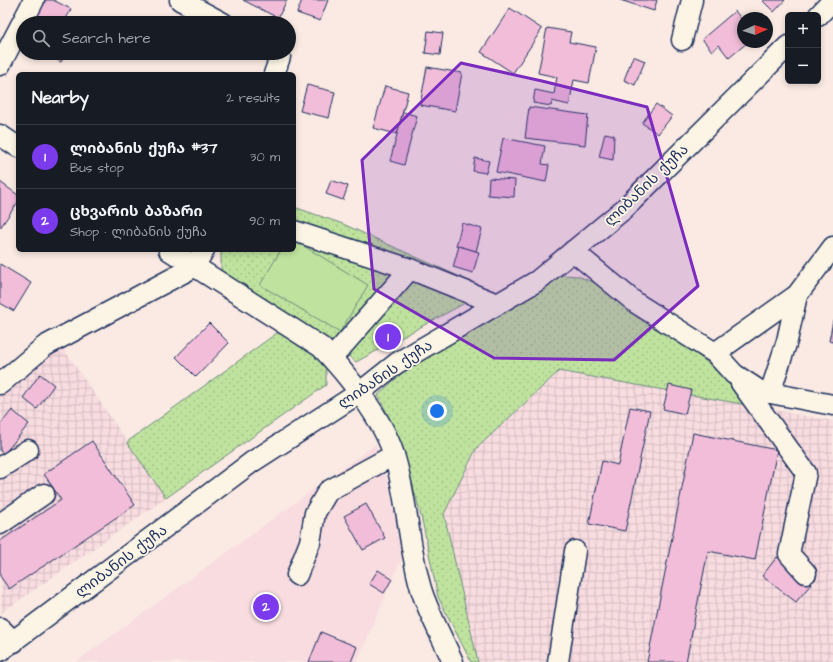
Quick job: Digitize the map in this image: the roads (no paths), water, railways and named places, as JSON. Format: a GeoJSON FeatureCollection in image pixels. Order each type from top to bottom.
{"type":"FeatureCollection","features":[{"type":"Feature","properties":{"kind":"street"},"geometry":{"type":"LineString","coordinates":[[26,16],[34,0]]}},
{"type":"Feature","properties":{"kind":"street"},"geometry":{"type":"LineString","coordinates":[[180,0],[210,16]]}},
{"type":"Feature","properties":{"kind":"street"},"geometry":{"type":"LineString","coordinates":[[682,40],[692,0]]}},
{"type":"Feature","properties":{"kind":"street"},"geometry":{"type":"LineString","coordinates":[[821,13],[833,0]]}},
{"type":"Feature","properties":{"kind":"street"},"geometry":{"type":"LineString","coordinates":[[0,65],[16,34]]}},
{"type":"Feature","properties":{"kind":"street","name":"ლიბანის ქუჩა"},"geometry":{"type":"LineString","coordinates":[[7,647],[252,462],[359,393],[397,363],[537,281],[624,209],[786,48]]}},
{"type":"Feature","properties":{"kind":"street"},"geometry":{"type":"LineString","coordinates":[[275,72],[279,60]]}},
{"type":"Feature","properties":{"kind":"street"},"geometry":{"type":"LineString","coordinates":[[0,135],[16,146]]}},
{"type":"Feature","properties":{"kind":"street"},"geometry":{"type":"LineString","coordinates":[[296,232],[410,269],[497,304]]}},
{"type":"Feature","properties":{"kind":"street"},"geometry":{"type":"LineString","coordinates":[[715,353],[797,295],[833,247]]}},
{"type":"Feature","properties":{"kind":"street"},"geometry":{"type":"LineString","coordinates":[[176,252],[199,259],[321,347],[332,358],[359,393],[384,432],[394,455],[422,592],[453,662]]}},
{"type":"Feature","properties":{"kind":"street"},"geometry":{"type":"LineString","coordinates":[[573,252],[636,303],[715,353],[734,374],[806,474],[789,554],[806,573]]}},
{"type":"Feature","properties":{"kind":"street"},"geometry":{"type":"LineString","coordinates":[[0,384],[45,346],[199,259]]}},
{"type":"Feature","properties":{"kind":"street"},"geometry":{"type":"LineString","coordinates":[[332,358],[410,269]]}},
{"type":"Feature","properties":{"kind":"street"},"geometry":{"type":"LineString","coordinates":[[770,393],[787,341],[797,295]]}},
{"type":"Feature","properties":{"kind":"street"},"geometry":{"type":"LineString","coordinates":[[734,374],[760,391],[833,405]]}},
{"type":"Feature","properties":{"kind":"street"},"geometry":{"type":"LineString","coordinates":[[0,468],[28,450]]}},
{"type":"Feature","properties":{"kind":"street"},"geometry":{"type":"LineString","coordinates":[[297,575],[310,542],[315,513],[328,491],[394,455]]}},
{"type":"Feature","properties":{"kind":"street"},"geometry":{"type":"LineString","coordinates":[[0,524],[44,494]]}},
{"type":"Feature","properties":{"kind":"street"},"geometry":{"type":"LineString","coordinates":[[558,662],[575,551]]}},
{"type":"Feature","properties":{"kind":"street"},"geometry":{"type":"LineString","coordinates":[[0,628],[7,647]]}},
{"type":"Feature","properties":{"kind":"place","name":"ლიბანის ქუჩა #37"},"geometry":{"type":"Point","coordinates":[388,337]}},
{"type":"Feature","properties":{"kind":"place","name":"ცხვარის ბაზარი"},"geometry":{"type":"Point","coordinates":[266,607]}}]}
